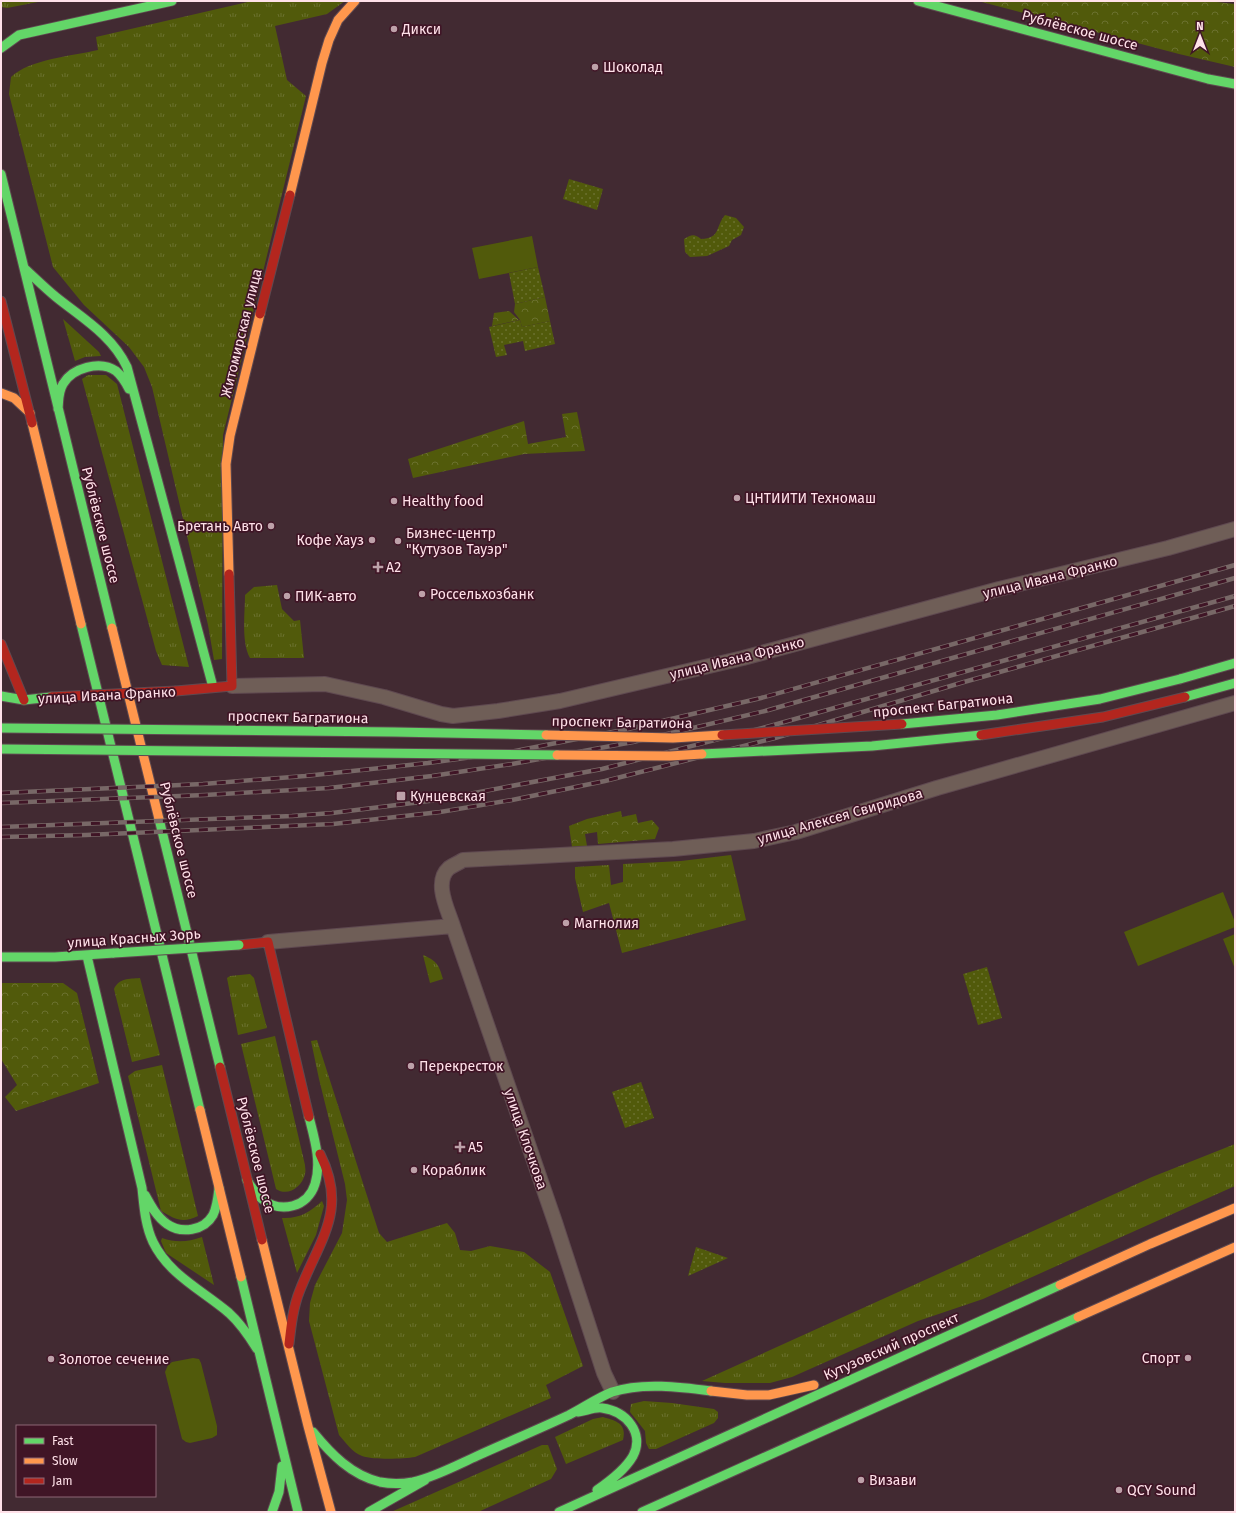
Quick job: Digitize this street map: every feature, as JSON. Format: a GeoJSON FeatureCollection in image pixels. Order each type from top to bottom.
{"type":"FeatureCollection","features":[{"type":"Feature","properties":{"kind":"main road"},"geometry":{"type":"LineString","coordinates":[[1,48],[19,36],[172,1]]}},
{"type":"Feature","properties":{"kind":"main road","name":"Житомирская улица"},"geometry":{"type":"LineString","coordinates":[[232,686],[226,464],[230,436],[322,63],[329,40],[338,20],[355,1]]}},
{"type":"Feature","properties":{"kind":"main road","name":"Рублёвское шоссе"},"geometry":{"type":"LineString","coordinates":[[918,1],[1208,79],[1235,84]]}},
{"type":"Feature","properties":{"kind":"main road"},"geometry":{"type":"LineString","coordinates":[[7,33],[19,36]]}},
{"type":"Feature","properties":{"kind":"main road","name":"Рублёвское шоссе"},"geometry":{"type":"LineString","coordinates":[[1,174],[330,1512]]}},
{"type":"Feature","properties":{"kind":"main road"},"geometry":{"type":"LineString","coordinates":[[24,268],[56,297],[80,314],[108,340],[121,356],[132,378],[136,403],[213,687]]}},
{"type":"Feature","properties":{"kind":"main road"},"geometry":{"type":"LineString","coordinates":[[1,302],[30,413],[298,1512]]}},
{"type":"Feature","properties":{"kind":"main road"},"geometry":{"type":"LineString","coordinates":[[58,410],[60,390],[67,379],[72,373],[90,366],[101,366],[114,370],[123,377],[136,403]]}},
{"type":"Feature","properties":{"kind":"main road"},"geometry":{"type":"LineString","coordinates":[[1,393],[18,400],[30,413]]}},
{"type":"Feature","properties":{"kind":"main road"},"geometry":{"type":"LineString","coordinates":[[1,644],[24,700]]}},
{"type":"Feature","properties":{"kind":"main road","name":"проспект Багратиона"},"geometry":{"type":"LineString","coordinates":[[1,728],[394,732],[673,738],[874,727],[997,715],[1100,699],[1180,679],[1235,663]]}},
{"type":"Feature","properties":{"kind":"main road"},"geometry":{"type":"LineString","coordinates":[[1,749],[670,756],[872,746],[998,733],[1103,717],[1235,683]]}},
{"type":"Feature","properties":{"kind":"main road","name":"улица Ивана Франко"},"geometry":{"type":"LineString","coordinates":[[1,696],[24,700],[51,697],[176,691],[232,686]]}},
{"type":"Feature","properties":{"kind":"main road"},"geometry":{"type":"LineString","coordinates":[[248,1180],[256,1193],[265,1202],[276,1207],[287,1208],[295,1206],[304,1201],[315,1185],[318,1162],[315,1142],[268,942]]}},
{"type":"Feature","properties":{"kind":"main road","name":"улица Красных Зорь"},"geometry":{"type":"LineString","coordinates":[[1,957],[87,956],[268,942]]}},
{"type":"Feature","properties":{"kind":"main road"},"geometry":{"type":"LineString","coordinates":[[87,956],[142,1188],[146,1222],[152,1242],[164,1261],[175,1273],[225,1310],[238,1322],[260,1354]]}},
{"type":"Feature","properties":{"kind":"main road"},"geometry":{"type":"LineString","coordinates":[[289,1346],[293,1312],[299,1292],[328,1228],[333,1210],[330,1180],[315,1142]]}},
{"type":"Feature","properties":{"kind":"main road"},"geometry":{"type":"LineString","coordinates":[[142,1188],[152,1209],[161,1220],[172,1228],[183,1231],[193,1230],[206,1224],[212,1217],[217,1204],[220,1188]]}},
{"type":"Feature","properties":{"kind":"main road","name":"Кутузовский проспект"},"geometry":{"type":"LineString","coordinates":[[560,1512],[1235,1208]]}},
{"type":"Feature","properties":{"kind":"main road"},"geometry":{"type":"LineString","coordinates":[[642,1512],[1235,1247]]}},
{"type":"Feature","properties":{"kind":"main road"},"geometry":{"type":"LineString","coordinates":[[369,1512],[434,1475],[570,1414],[613,1392],[641,1387],[678,1387],[747,1395],[769,1395],[798,1390],[886,1364]]}},
{"type":"Feature","properties":{"kind":"main road"},"geometry":{"type":"LineString","coordinates":[[570,1414],[600,1408],[612,1409],[626,1415],[634,1425],[637,1437],[634,1452],[628,1463],[611,1480],[580,1503]]}},
{"type":"Feature","properties":{"kind":"main road"},"geometry":{"type":"LineString","coordinates":[[308,1426],[326,1450],[346,1467],[365,1478],[397,1483],[411,1482],[434,1475]]}},
{"type":"Feature","properties":{"kind":"main road"},"geometry":{"type":"LineString","coordinates":[[272,1512],[279,1492],[282,1473],[282,1448]]}},
{"type":"Feature","properties":{"kind":"street","name":"улица Ивана Франко"},"geometry":{"type":"LineString","coordinates":[[232,686],[325,684],[384,697],[441,714],[453,716],[498,711],[560,701],[743,658],[999,589],[1168,548],[1235,529]]}},
{"type":"Feature","properties":{"kind":"street","name":"улица Алексея Свиридова"},"geometry":{"type":"LineString","coordinates":[[453,926],[442,888],[443,882],[449,869],[464,860],[686,848],[754,841],[796,832],[937,788],[1235,703]]}},
{"type":"Feature","properties":{"kind":"street"},"geometry":{"type":"LineString","coordinates":[[268,942],[453,926]]}},
{"type":"Feature","properties":{"kind":"street","name":"улица Клочкова"},"geometry":{"type":"LineString","coordinates":[[453,926],[555,1222],[604,1373],[613,1392]]}},
{"type":"Feature","properties":{"kind":"green space"},"geometry":{"type":"Polygon","coordinates":[[[1,1],[43,1],[7,8],[1,7],[1,1]]]}},
{"type":"Feature","properties":{"kind":"green space"},"geometry":{"type":"Polygon","coordinates":[[[252,1],[345,1],[327,14],[275,26],[287,80],[306,96],[223,435],[222,659],[214,660],[208,625],[152,387],[144,367],[129,347],[84,305],[53,267],[9,94],[11,77],[19,71],[40,62],[98,50],[96,37],[252,1]]]}},
{"type":"Feature","properties":{"kind":"green space"},"geometry":{"type":"Polygon","coordinates":[[[978,1],[1207,1],[1235,4],[1235,67],[1179,54],[978,1]]]}},
{"type":"Feature","properties":{"kind":"green space"},"geometry":{"type":"Polygon","coordinates":[[[569,179],[603,189],[597,210],[563,199],[569,179]]]}},
{"type":"Feature","properties":{"kind":"green space"},"geometry":{"type":"Polygon","coordinates":[[[725,215],[736,218],[744,227],[741,235],[732,240],[729,246],[707,256],[690,257],[685,252],[684,239],[692,235],[701,239],[712,237],[717,231],[725,215]]]}},
{"type":"Feature","properties":{"kind":"green space"},"geometry":{"type":"Polygon","coordinates":[[[532,236],[538,267],[479,279],[472,248],[532,236]]]}},
{"type":"Feature","properties":{"kind":"green space"},"geometry":{"type":"Polygon","coordinates":[[[538,267],[545,297],[515,304],[509,273],[538,267]]]}},
{"type":"Feature","properties":{"kind":"green space"},"geometry":{"type":"Polygon","coordinates":[[[545,297],[550,321],[522,327],[520,320],[514,312],[515,304],[545,297]]]}},
{"type":"Feature","properties":{"kind":"green space"},"geometry":{"type":"Polygon","coordinates":[[[509,311],[519,320],[492,326],[494,313],[509,311]]]}},
{"type":"Feature","properties":{"kind":"green space"},"geometry":{"type":"Polygon","coordinates":[[[63,319],[99,352],[101,356],[85,357],[75,361],[63,319]]]}},
{"type":"Feature","properties":{"kind":"green space"},"geometry":{"type":"Polygon","coordinates":[[[520,320],[522,327],[550,321],[555,344],[525,351],[523,341],[504,345],[507,355],[496,357],[489,327],[520,320]]]}},
{"type":"Feature","properties":{"kind":"green space"},"geometry":{"type":"Polygon","coordinates":[[[88,375],[106,375],[117,384],[189,667],[162,665],[156,651],[82,379],[88,375]]]}},
{"type":"Feature","properties":{"kind":"green space"},"geometry":{"type":"Polygon","coordinates":[[[577,412],[585,451],[524,454],[413,478],[408,459],[524,421],[528,444],[566,437],[562,414],[577,412]]]}},
{"type":"Feature","properties":{"kind":"green space"},"geometry":{"type":"Polygon","coordinates":[[[277,585],[282,609],[294,621],[300,620],[304,658],[250,658],[244,636],[245,595],[254,587],[277,585]]]}},
{"type":"Feature","properties":{"kind":"green space"},"geometry":{"type":"Polygon","coordinates":[[[621,811],[622,817],[636,814],[638,823],[652,820],[659,828],[655,839],[598,844],[597,832],[585,834],[587,846],[572,847],[569,826],[587,819],[621,811]]]}},
{"type":"Feature","properties":{"kind":"green space"},"geometry":{"type":"Polygon","coordinates":[[[731,855],[746,920],[622,953],[609,903],[583,912],[575,878],[575,867],[609,865],[611,885],[623,882],[623,864],[681,861],[731,855]]]}},
{"type":"Feature","properties":{"kind":"green space"},"geometry":{"type":"Polygon","coordinates":[[[1223,892],[1235,922],[1235,927],[1138,966],[1124,932],[1223,892]]]}},
{"type":"Feature","properties":{"kind":"green space"},"geometry":{"type":"Polygon","coordinates":[[[1235,934],[1235,969],[1223,939],[1235,934]]]}},
{"type":"Feature","properties":{"kind":"green space"},"geometry":{"type":"Polygon","coordinates":[[[423,955],[437,964],[443,979],[430,983],[423,955]]]}},
{"type":"Feature","properties":{"kind":"green space"},"geometry":{"type":"Polygon","coordinates":[[[987,967],[1002,1018],[978,1025],[963,974],[987,967]]]}},
{"type":"Feature","properties":{"kind":"green space"},"geometry":{"type":"Polygon","coordinates":[[[250,974],[254,978],[267,1028],[238,1035],[227,978],[230,976],[250,974]]]}},
{"type":"Feature","properties":{"kind":"green space"},"geometry":{"type":"Polygon","coordinates":[[[140,978],[160,1055],[132,1062],[114,989],[116,985],[122,981],[140,978]]]}},
{"type":"Feature","properties":{"kind":"green space"},"geometry":{"type":"Polygon","coordinates":[[[1,983],[63,983],[77,993],[99,1083],[16,1111],[5,1097],[17,1085],[1,1059],[1,983]]]}},
{"type":"Feature","properties":{"kind":"green space"},"geometry":{"type":"Polygon","coordinates":[[[275,1036],[305,1165],[305,1174],[301,1183],[298,1187],[285,1192],[276,1189],[241,1044],[275,1036]]]}},
{"type":"Feature","properties":{"kind":"green space"},"geometry":{"type":"Polygon","coordinates":[[[317,1040],[379,1233],[387,1242],[447,1223],[455,1233],[460,1250],[471,1251],[490,1246],[524,1252],[550,1272],[583,1366],[546,1385],[551,1398],[415,1457],[388,1459],[362,1456],[352,1450],[339,1435],[309,1321],[310,1303],[315,1285],[342,1233],[347,1200],[345,1184],[311,1041],[317,1040]]]}},
{"type":"Feature","properties":{"kind":"green space"},"geometry":{"type":"Polygon","coordinates":[[[162,1065],[198,1216],[187,1220],[179,1220],[161,1211],[128,1076],[135,1071],[162,1065]]]}},
{"type":"Feature","properties":{"kind":"green space"},"geometry":{"type":"Polygon","coordinates":[[[641,1082],[654,1118],[625,1128],[612,1092],[641,1082]]]}},
{"type":"Feature","properties":{"kind":"green space"},"geometry":{"type":"Polygon","coordinates":[[[1235,1144],[1235,1186],[983,1299],[918,1321],[792,1377],[770,1383],[725,1383],[702,1381],[1152,1177],[1235,1144]]]}},
{"type":"Feature","properties":{"kind":"green space"},"geometry":{"type":"Polygon","coordinates":[[[322,1201],[324,1206],[316,1235],[297,1273],[282,1218],[304,1214],[322,1201]]]}},
{"type":"Feature","properties":{"kind":"green space"},"geometry":{"type":"Polygon","coordinates":[[[202,1237],[214,1285],[166,1253],[161,1241],[162,1238],[172,1241],[182,1241],[202,1237]]]}},
{"type":"Feature","properties":{"kind":"green space"},"geometry":{"type":"Polygon","coordinates":[[[696,1247],[728,1258],[688,1276],[696,1247]]]}},
{"type":"Feature","properties":{"kind":"green space"},"geometry":{"type":"Polygon","coordinates":[[[193,1358],[199,1359],[201,1363],[217,1426],[217,1435],[212,1438],[190,1443],[182,1439],[165,1372],[168,1365],[172,1362],[193,1358]]]}},
{"type":"Feature","properties":{"kind":"green space"},"geometry":{"type":"Polygon","coordinates":[[[644,1401],[714,1409],[718,1412],[718,1418],[714,1423],[656,1449],[649,1449],[646,1443],[645,1431],[630,1412],[631,1404],[644,1401]]]}},
{"type":"Feature","properties":{"kind":"green space"},"geometry":{"type":"Polygon","coordinates":[[[603,1417],[622,1426],[624,1434],[623,1440],[566,1464],[555,1437],[593,1419],[603,1417]]]}},
{"type":"Feature","properties":{"kind":"green space"},"geometry":{"type":"Polygon","coordinates":[[[542,1445],[548,1445],[557,1469],[551,1479],[478,1512],[391,1512],[542,1445]]]}},
{"type":"Feature","properties":{"kind":"railway"},"geometry":{"type":"LineString","coordinates":[[1,793],[203,784],[305,776],[428,763],[510,752],[628,729],[761,698],[1235,565]]}},
{"type":"Feature","properties":{"kind":"railway"},"geometry":{"type":"LineString","coordinates":[[1,803],[205,795],[329,788],[432,776],[512,764],[633,742],[765,711],[1235,578]]}},
{"type":"Feature","properties":{"kind":"railway"},"geometry":{"type":"LineString","coordinates":[[1,827],[292,816],[332,813],[437,800],[602,769],[770,726],[1235,596]]}},
{"type":"Feature","properties":{"kind":"railway"},"geometry":{"type":"LineString","coordinates":[[1,837],[86,835],[333,824],[440,812],[512,800],[605,781],[775,738],[964,682],[1235,606]]}},
{"type":"Feature","properties":{"kind":"traffic: fast"},"geometry":{"type":"LineString","coordinates":[[1,48],[19,35],[172,1]]}},
{"type":"Feature","properties":{"kind":"traffic: fast"},"geometry":{"type":"LineString","coordinates":[[918,1],[1208,79],[1235,84]]}},
{"type":"Feature","properties":{"kind":"traffic: fast"},"geometry":{"type":"LineString","coordinates":[[1,174],[112,628]]}},
{"type":"Feature","properties":{"kind":"traffic: fast"},"geometry":{"type":"LineString","coordinates":[[24,268],[52,294],[105,336],[121,356],[127,367],[213,687]]}},
{"type":"Feature","properties":{"kind":"traffic: fast"},"geometry":{"type":"LineString","coordinates":[[58,409],[59,393],[67,378],[87,367],[102,366],[116,371],[122,377],[129,389]]}},
{"type":"Feature","properties":{"kind":"traffic: fast"},"geometry":{"type":"LineString","coordinates":[[81,624],[200,1110]]}},
{"type":"Feature","properties":{"kind":"traffic: fast"},"geometry":{"type":"LineString","coordinates":[[1180,679],[1235,663]]}},
{"type":"Feature","properties":{"kind":"traffic: fast"},"geometry":{"type":"LineString","coordinates":[[902,724],[997,715],[1100,699],[1180,679]]}},
{"type":"Feature","properties":{"kind":"traffic: fast"},"geometry":{"type":"LineString","coordinates":[[1185,697],[1235,683]]}},
{"type":"Feature","properties":{"kind":"traffic: fast"},"geometry":{"type":"LineString","coordinates":[[1,696],[24,700],[51,697]]}},
{"type":"Feature","properties":{"kind":"traffic: fast"},"geometry":{"type":"LineString","coordinates":[[1,728],[546,735]]}},
{"type":"Feature","properties":{"kind":"traffic: fast"},"geometry":{"type":"LineString","coordinates":[[702,754],[872,746],[981,735]]}},
{"type":"Feature","properties":{"kind":"traffic: fast"},"geometry":{"type":"LineString","coordinates":[[1,749],[557,755]]}},
{"type":"Feature","properties":{"kind":"traffic: fast"},"geometry":{"type":"LineString","coordinates":[[159,819],[220,1067]]}},
{"type":"Feature","properties":{"kind":"traffic: fast"},"geometry":{"type":"LineString","coordinates":[[114,953],[239,945]]}},
{"type":"Feature","properties":{"kind":"traffic: fast"},"geometry":{"type":"LineString","coordinates":[[1,957],[55,957],[114,953]]}},
{"type":"Feature","properties":{"kind":"traffic: fast"},"geometry":{"type":"LineString","coordinates":[[87,956],[142,1188],[144,1209],[150,1236],[160,1254],[168,1264],[177,1273],[229,1313],[244,1330],[257,1349]]}},
{"type":"Feature","properties":{"kind":"traffic: fast"},"geometry":{"type":"LineString","coordinates":[[247,1180],[258,1195],[269,1204],[285,1207],[293,1206],[306,1198],[315,1184],[318,1167],[309,1117]]}},
{"type":"Feature","properties":{"kind":"traffic: fast"},"geometry":{"type":"LineString","coordinates":[[145,1195],[157,1215],[163,1221],[173,1227],[185,1230],[198,1228],[209,1220],[213,1215],[219,1188]]}},
{"type":"Feature","properties":{"kind":"traffic: fast"},"geometry":{"type":"LineString","coordinates":[[241,1277],[298,1512]]}},
{"type":"Feature","properties":{"kind":"traffic: fast"},"geometry":{"type":"LineString","coordinates":[[559,1512],[1060,1285]]}},
{"type":"Feature","properties":{"kind":"traffic: fast"},"geometry":{"type":"LineString","coordinates":[[642,1512],[1078,1317]]}},
{"type":"Feature","properties":{"kind":"traffic: fast"},"geometry":{"type":"LineString","coordinates":[[313,1432],[334,1456],[342,1463],[360,1474],[380,1482],[405,1483],[421,1480],[446,1470],[569,1415],[612,1392],[649,1386],[711,1391]]}},
{"type":"Feature","properties":{"kind":"traffic: fast"},"geometry":{"type":"LineString","coordinates":[[578,1412],[599,1408],[611,1410],[626,1418],[635,1431],[637,1439],[636,1447],[630,1461],[622,1471],[597,1490]]}},
{"type":"Feature","properties":{"kind":"traffic: fast"},"geometry":{"type":"LineString","coordinates":[[272,1512],[279,1492],[282,1466]]}},
{"type":"Feature","properties":{"kind":"traffic: fast"},"geometry":{"type":"LineString","coordinates":[[369,1512],[425,1480]]}},
{"type":"Feature","properties":{"kind":"traffic: slow"},"geometry":{"type":"LineString","coordinates":[[290,195],[329,40],[338,20],[355,1]]}},
{"type":"Feature","properties":{"kind":"traffic: slow"},"geometry":{"type":"LineString","coordinates":[[229,574],[226,464],[230,436],[260,314]]}},
{"type":"Feature","properties":{"kind":"traffic: slow"},"geometry":{"type":"LineString","coordinates":[[1,393],[14,398],[30,413]]}},
{"type":"Feature","properties":{"kind":"traffic: slow"},"geometry":{"type":"LineString","coordinates":[[32,423],[81,624]]}},
{"type":"Feature","properties":{"kind":"traffic: slow"},"geometry":{"type":"LineString","coordinates":[[112,628],[159,819]]}},
{"type":"Feature","properties":{"kind":"traffic: slow"},"geometry":{"type":"LineString","coordinates":[[546,735],[673,738],[722,735]]}},
{"type":"Feature","properties":{"kind":"traffic: slow"},"geometry":{"type":"LineString","coordinates":[[557,755],[670,756],[702,754]]}},
{"type":"Feature","properties":{"kind":"traffic: slow"},"geometry":{"type":"LineString","coordinates":[[200,1110],[241,1277]]}},
{"type":"Feature","properties":{"kind":"traffic: slow"},"geometry":{"type":"LineString","coordinates":[[1060,1285],[1150,1244],[1235,1208]]}},
{"type":"Feature","properties":{"kind":"traffic: slow"},"geometry":{"type":"LineString","coordinates":[[262,1240],[331,1512]]}},
{"type":"Feature","properties":{"kind":"traffic: slow"},"geometry":{"type":"LineString","coordinates":[[1078,1317],[1235,1247]]}},
{"type":"Feature","properties":{"kind":"traffic: slow"},"geometry":{"type":"LineString","coordinates":[[711,1391],[747,1395],[769,1395],[814,1385]]}},
{"type":"Feature","properties":{"kind":"traffic: jam"},"geometry":{"type":"LineString","coordinates":[[260,314],[290,195]]}},
{"type":"Feature","properties":{"kind":"traffic: jam"},"geometry":{"type":"LineString","coordinates":[[1,301],[32,423]]}},
{"type":"Feature","properties":{"kind":"traffic: jam"},"geometry":{"type":"LineString","coordinates":[[176,691],[232,686],[229,574]]}},
{"type":"Feature","properties":{"kind":"traffic: jam"},"geometry":{"type":"LineString","coordinates":[[1,644],[24,700]]}},
{"type":"Feature","properties":{"kind":"traffic: jam"},"geometry":{"type":"LineString","coordinates":[[51,697],[176,691]]}},
{"type":"Feature","properties":{"kind":"traffic: jam"},"geometry":{"type":"LineString","coordinates":[[981,735],[1103,717],[1185,697]]}},
{"type":"Feature","properties":{"kind":"traffic: jam"},"geometry":{"type":"LineString","coordinates":[[722,735],[902,724]]}},
{"type":"Feature","properties":{"kind":"traffic: jam"},"geometry":{"type":"LineString","coordinates":[[239,945],[268,942],[309,1117]]}},
{"type":"Feature","properties":{"kind":"traffic: jam"},"geometry":{"type":"LineString","coordinates":[[220,1067],[262,1240]]}},
{"type":"Feature","properties":{"kind":"traffic: jam"},"geometry":{"type":"LineString","coordinates":[[289,1344],[298,1296],[328,1224],[331,1208],[332,1192],[328,1174],[320,1154]]}},
{"type":"Feature","properties":{"kind":"place","name":"Дикси"},"geometry":{"type":"Point","coordinates":[394,29]}},
{"type":"Feature","properties":{"kind":"place","name":"Шоколад"},"geometry":{"type":"Point","coordinates":[595,67]}},
{"type":"Feature","properties":{"kind":"place","name":"ЦНТИИТИ Техномаш"},"geometry":{"type":"Point","coordinates":[737,498]}},
{"type":"Feature","properties":{"kind":"place","name":"Healthy food"},"geometry":{"type":"Point","coordinates":[394,501]}},
{"type":"Feature","properties":{"kind":"place","name":"Бретань Авто"},"geometry":{"type":"Point","coordinates":[271,526]}},
{"type":"Feature","properties":{"kind":"place","name":"Кофе Хауз"},"geometry":{"type":"Point","coordinates":[372,540]}},
{"type":"Feature","properties":{"kind":"place","name":"Бизнес-центр \"Кутузов Тауэр\""},"geometry":{"type":"Point","coordinates":[398,541]}},
{"type":"Feature","properties":{"kind":"place","name":"А2"},"geometry":{"type":"Point","coordinates":[378,567]}},
{"type":"Feature","properties":{"kind":"place","name":"Россельхозбанк"},"geometry":{"type":"Point","coordinates":[422,594]}},
{"type":"Feature","properties":{"kind":"place","name":"ПИК-авто"},"geometry":{"type":"Point","coordinates":[287,596]}},
{"type":"Feature","properties":{"kind":"place","name":"Кунцевская"},"geometry":{"type":"Point","coordinates":[401,796]}},
{"type":"Feature","properties":{"kind":"place","name":"Магнолия"},"geometry":{"type":"Point","coordinates":[566,923]}},
{"type":"Feature","properties":{"kind":"place","name":"Перекресток"},"geometry":{"type":"Point","coordinates":[411,1066]}},
{"type":"Feature","properties":{"kind":"place","name":"А5"},"geometry":{"type":"Point","coordinates":[460,1147]}},
{"type":"Feature","properties":{"kind":"place","name":"Кораблик"},"geometry":{"type":"Point","coordinates":[414,1170]}},
{"type":"Feature","properties":{"kind":"place","name":"Спорт"},"geometry":{"type":"Point","coordinates":[1188,1358]}},
{"type":"Feature","properties":{"kind":"place","name":"Золотое сечение"},"geometry":{"type":"Point","coordinates":[51,1359]}},
{"type":"Feature","properties":{"kind":"place","name":"Визави"},"geometry":{"type":"Point","coordinates":[861,1480]}},
{"type":"Feature","properties":{"kind":"place","name":"QCY Sound"},"geometry":{"type":"Point","coordinates":[1119,1490]}}]}
